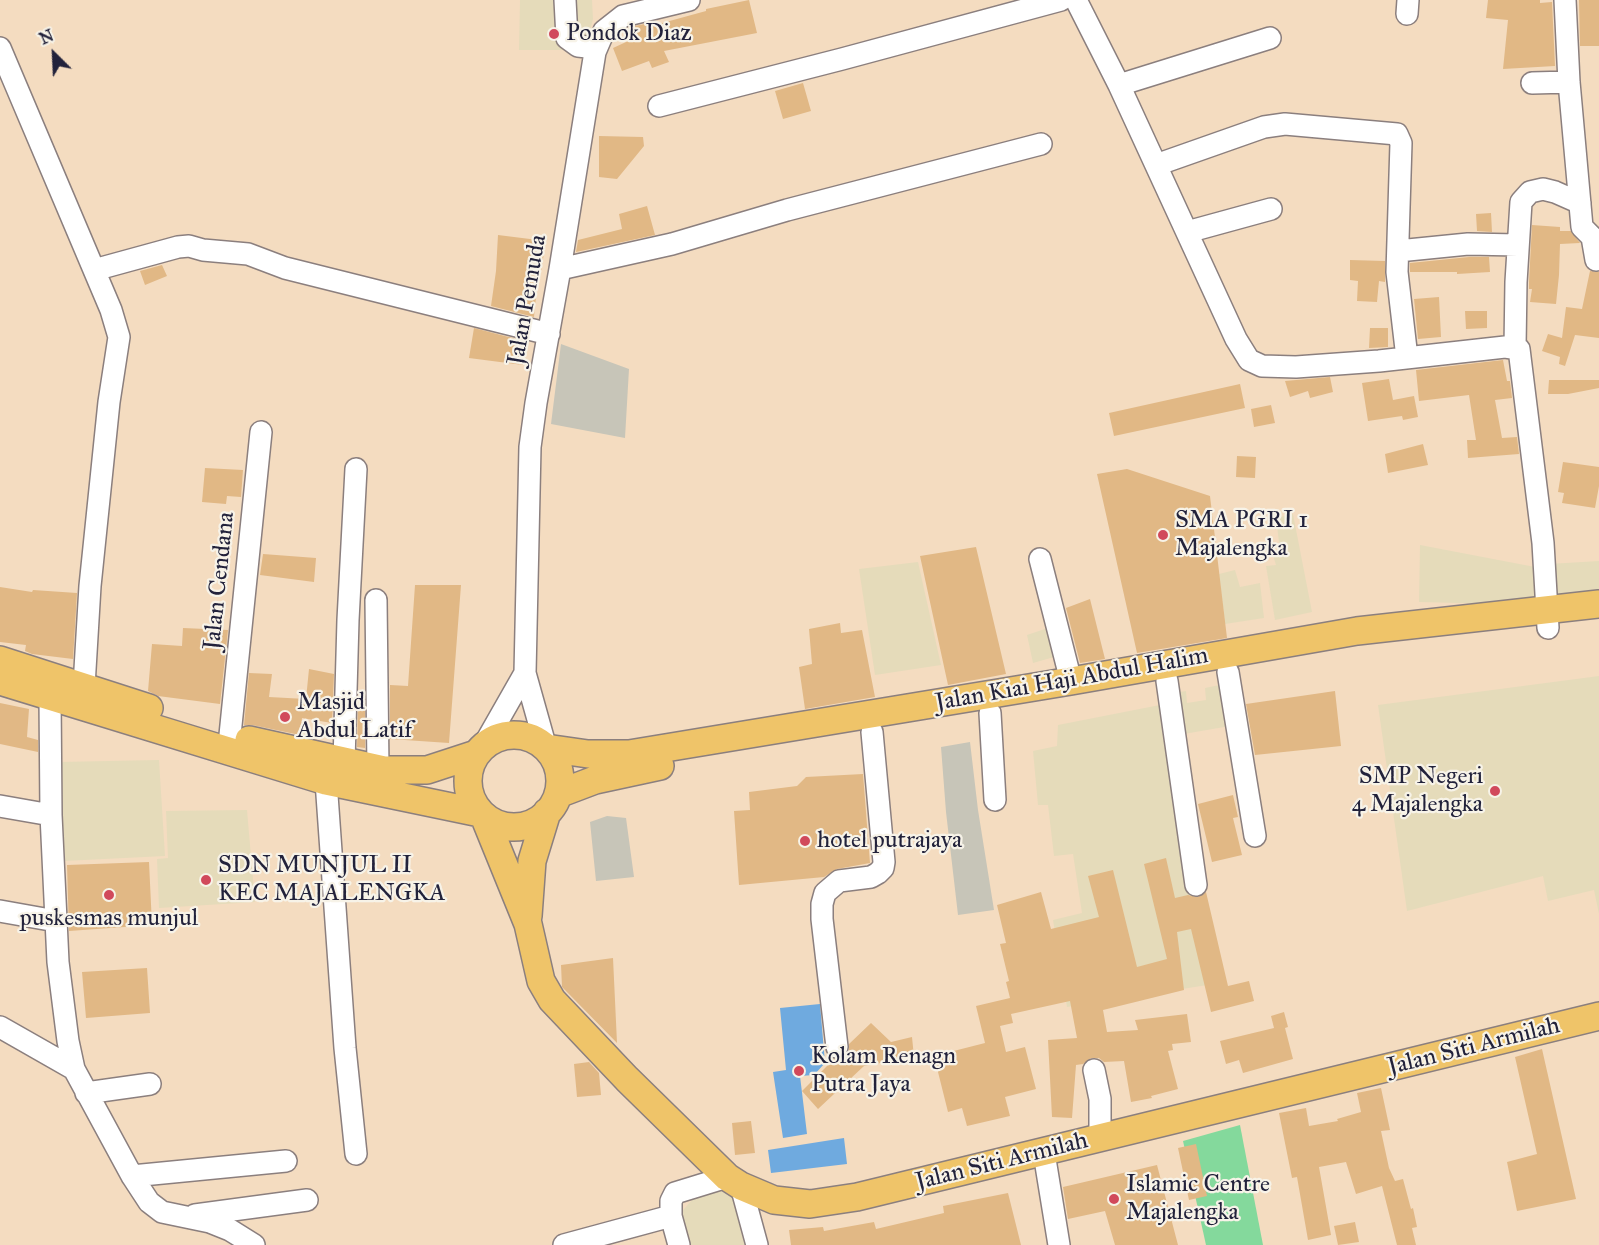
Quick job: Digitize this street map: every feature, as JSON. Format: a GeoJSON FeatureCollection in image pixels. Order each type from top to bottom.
{"type":"FeatureCollection","features":[{"type":"Feature","properties":{"kind":"main road","name":"Jalan Kiai Haji Abdul Halim"},"geometry":{"type":"LineString","coordinates":[[552,803],[595,780],[630,771],[990,713],[1360,649],[1548,620],[1599,604]]}},
{"type":"Feature","properties":{"kind":"main road","name":"Jalan Kiai Haji Abdul Halim"},"geometry":{"type":"LineString","coordinates":[[546,748],[588,754],[629,754],[1357,631],[1548,620],[1599,622]]}},
{"type":"Feature","properties":{"kind":"main road"},"geometry":{"type":"LineString","coordinates":[[0,660],[335,771],[427,770],[480,750],[504,735],[527,736],[546,748],[553,756],[560,781],[532,861],[528,924]]}},
{"type":"Feature","properties":{"kind":"main road"},"geometry":{"type":"LineString","coordinates":[[0,681],[50,697],[335,771],[482,814],[499,824],[516,826],[533,822],[552,803]]}},
{"type":"Feature","properties":{"kind":"main road"},"geometry":{"type":"LineString","coordinates":[[480,750],[467,774],[469,795],[482,814],[528,924]]}},
{"type":"Feature","properties":{"kind":"main road","name":"Jalan Siti Armilah"},"geometry":{"type":"LineString","coordinates":[[528,924],[541,981],[552,1000],[627,1079],[734,1182],[774,1200],[810,1204],[857,1197],[1044,1153],[1599,1016]]}},
{"type":"Feature","properties":{"kind":"street"},"geometry":{"type":"LineString","coordinates":[[565,0],[567,38],[578,46],[596,48]]}},
{"type":"Feature","properties":{"kind":"street","name":"Jalan Pemuda"},"geometry":{"type":"LineString","coordinates":[[525,673],[530,447],[596,48],[604,31],[623,16],[689,0]]}},
{"type":"Feature","properties":{"kind":"street"},"geometry":{"type":"LineString","coordinates":[[1565,0],[1569,82],[1582,227],[1592,237],[1596,260]]}},
{"type":"Feature","properties":{"kind":"street"},"geometry":{"type":"LineString","coordinates":[[659,106],[1078,2],[1119,85],[1236,339],[1249,360],[1262,366],[1296,367],[1515,347]]}},
{"type":"Feature","properties":{"kind":"street"},"geometry":{"type":"LineString","coordinates":[[1119,85],[1270,38]]}},
{"type":"Feature","properties":{"kind":"street"},"geometry":{"type":"LineString","coordinates":[[0,48],[116,321],[118,337],[90,586],[84,686]]}},
{"type":"Feature","properties":{"kind":"street"},"geometry":{"type":"LineString","coordinates":[[1532,83],[1569,82]]}},
{"type":"Feature","properties":{"kind":"street"},"geometry":{"type":"LineString","coordinates":[[1156,165],[1264,127],[1285,124],[1397,134],[1401,143],[1397,272],[1407,358]]}},
{"type":"Feature","properties":{"kind":"street"},"geometry":{"type":"LineString","coordinates":[[560,269],[672,244],[787,210],[1041,144]]}},
{"type":"Feature","properties":{"kind":"street"},"geometry":{"type":"LineString","coordinates":[[1548,620],[1543,543],[1520,352],[1515,347],[1520,205],[1530,192],[1543,189],[1580,203]]}},
{"type":"Feature","properties":{"kind":"street"},"geometry":{"type":"LineString","coordinates":[[1187,232],[1271,208]]}},
{"type":"Feature","properties":{"kind":"street"},"geometry":{"type":"LineString","coordinates":[[1398,251],[1468,244],[1518,245]]}},
{"type":"Feature","properties":{"kind":"street"},"geometry":{"type":"LineString","coordinates":[[94,270],[189,246],[203,250],[248,254],[285,268],[549,334]]}},
{"type":"Feature","properties":{"kind":"street","name":"Jalan Cendana"},"geometry":{"type":"LineString","coordinates":[[230,735],[261,432]]}},
{"type":"Feature","properties":{"kind":"street"},"geometry":{"type":"LineString","coordinates":[[356,469],[348,620],[335,771],[345,1048],[356,1154]]}},
{"type":"Feature","properties":{"kind":"street"},"geometry":{"type":"LineString","coordinates":[[1040,559],[1071,681]]}},
{"type":"Feature","properties":{"kind":"street"},"geometry":{"type":"LineString","coordinates":[[376,600],[378,769]]}},
{"type":"Feature","properties":{"kind":"street"},"geometry":{"type":"LineString","coordinates":[[1228,672],[1255,836]]}},
{"type":"Feature","properties":{"kind":"street"},"geometry":{"type":"LineString","coordinates":[[525,673],[546,748]]}},
{"type":"Feature","properties":{"kind":"street"},"geometry":{"type":"LineString","coordinates":[[480,750],[525,673]]}},
{"type":"Feature","properties":{"kind":"street"},"geometry":{"type":"LineString","coordinates":[[1167,681],[1196,885]]}},
{"type":"Feature","properties":{"kind":"street"},"geometry":{"type":"LineString","coordinates":[[50,697],[51,815],[58,962],[74,1069],[132,1176],[149,1202],[157,1209],[210,1222],[230,1230],[254,1245]]}},
{"type":"Feature","properties":{"kind":"street"},"geometry":{"type":"LineString","coordinates":[[990,713],[995,800]]}},
{"type":"Feature","properties":{"kind":"street"},"geometry":{"type":"LineString","coordinates":[[837,1047],[822,904],[825,893],[839,881],[871,877],[883,868],[872,732]]}},
{"type":"Feature","properties":{"kind":"street"},"geometry":{"type":"LineString","coordinates":[[0,806],[51,815]]}},
{"type":"Feature","properties":{"kind":"street"},"geometry":{"type":"LineString","coordinates":[[0,912],[56,921]]}},
{"type":"Feature","properties":{"kind":"street"},"geometry":{"type":"LineString","coordinates":[[0,1027],[74,1069]]}},
{"type":"Feature","properties":{"kind":"street"},"geometry":{"type":"LineString","coordinates":[[1094,1070],[1100,1099],[1100,1138]]}},
{"type":"Feature","properties":{"kind":"street"},"geometry":{"type":"LineString","coordinates":[[86,1093],[150,1084]]}},
{"type":"Feature","properties":{"kind":"street"},"geometry":{"type":"LineString","coordinates":[[1044,1153],[1059,1245]]}},
{"type":"Feature","properties":{"kind":"street"},"geometry":{"type":"LineString","coordinates":[[132,1176],[286,1161]]}},
{"type":"Feature","properties":{"kind":"street"},"geometry":{"type":"LineString","coordinates":[[679,1245],[671,1216],[671,1201],[675,1193],[734,1182],[757,1245]]}},
{"type":"Feature","properties":{"kind":"street"},"geometry":{"type":"LineString","coordinates":[[183,1217],[307,1200]]}},
{"type":"Feature","properties":{"kind":"street"},"geometry":{"type":"LineString","coordinates":[[564,1245],[671,1216]]}},
{"type":"Feature","properties":{"kind":"shaded area","name":"Pondok Diaz"},"geometry":{"type":"Polygon","coordinates":[[[520,0],[592,0],[593,19],[585,50],[519,50],[520,0]]]}},
{"type":"Feature","properties":{"kind":"shaded area"},"geometry":{"type":"Polygon","coordinates":[[[561,344],[629,369],[625,438],[551,424],[561,344]]]}},
{"type":"Feature","properties":{"kind":"shaded area"},"geometry":{"type":"Polygon","coordinates":[[[1293,514],[1312,612],[1275,620],[1266,566],[1276,565],[1272,552],[1280,550],[1276,518],[1293,514]]]}},
{"type":"Feature","properties":{"kind":"shaded area"},"geometry":{"type":"Polygon","coordinates":[[[1420,545],[1535,567],[1536,605],[1419,602],[1420,545]]]}},
{"type":"Feature","properties":{"kind":"shaded area"},"geometry":{"type":"Polygon","coordinates":[[[1599,561],[1599,598],[1554,602],[1549,564],[1599,561]]]}},
{"type":"Feature","properties":{"kind":"shaded area"},"geometry":{"type":"Polygon","coordinates":[[[918,562],[941,665],[875,675],[859,569],[918,562]]]}},
{"type":"Feature","properties":{"kind":"shaded area"},"geometry":{"type":"Polygon","coordinates":[[[1235,570],[1240,587],[1260,583],[1264,618],[1225,624],[1219,574],[1235,570]]]}},
{"type":"Feature","properties":{"kind":"shaded area"},"geometry":{"type":"Polygon","coordinates":[[[1057,625],[1061,655],[1033,663],[1027,635],[1057,625]]]}},
{"type":"Feature","properties":{"kind":"shaded area","name":"SMP Negeri 4 Majalengka"},"geometry":{"type":"Polygon","coordinates":[[[1599,676],[1599,914],[1594,890],[1548,901],[1543,876],[1407,911],[1378,705],[1599,676]]]}},
{"type":"Feature","properties":{"kind":"shaded area"},"geometry":{"type":"Polygon","coordinates":[[[1224,684],[1230,726],[1178,735],[1173,693],[1186,691],[1187,703],[1206,700],[1205,688],[1224,684]]]}},
{"type":"Feature","properties":{"kind":"shaded area"},"geometry":{"type":"Polygon","coordinates":[[[1165,704],[1214,984],[1067,1007],[1053,920],[1082,913],[1073,854],[1054,856],[1048,805],[1038,805],[1033,751],[1057,746],[1058,725],[1165,704]]]}},
{"type":"Feature","properties":{"kind":"shaded area"},"geometry":{"type":"Polygon","coordinates":[[[970,742],[994,910],[958,915],[941,747],[970,742]]]}},
{"type":"Feature","properties":{"kind":"shaded area"},"geometry":{"type":"Polygon","coordinates":[[[159,760],[165,856],[64,861],[58,762],[159,760]]]}},
{"type":"Feature","properties":{"kind":"shaded area","name":"SDN MUNJUL II KEC MAJALENGKA"},"geometry":{"type":"Polygon","coordinates":[[[247,810],[255,902],[159,908],[157,859],[168,858],[166,811],[247,810]]]}},
{"type":"Feature","properties":{"kind":"shaded area"},"geometry":{"type":"Polygon","coordinates":[[[607,816],[626,818],[634,877],[596,881],[590,822],[607,816]]]}},
{"type":"Feature","properties":{"kind":"shaded area"},"geometry":{"type":"Polygon","coordinates":[[[705,1185],[736,1197],[750,1245],[686,1245],[678,1216],[705,1185]]]}},
{"type":"Feature","properties":{"kind":"green space"},"geometry":{"type":"Polygon","coordinates":[[[1240,1125],[1263,1245],[1206,1245],[1183,1141],[1240,1125]]]}},
{"type":"Feature","properties":{"kind":"water","name":"Kolam Renagn Putra Jaya"},"geometry":{"type":"Polygon","coordinates":[[[820,1004],[825,1063],[814,1075],[800,1076],[807,1134],[783,1138],[773,1072],[786,1070],[780,1008],[820,1004]]]}},
{"type":"Feature","properties":{"kind":"water"},"geometry":{"type":"Polygon","coordinates":[[[844,1138],[847,1164],[771,1173],[768,1150],[844,1138]]]}},
{"type":"Feature","properties":{"kind":"building"},"geometry":{"type":"Polygon","coordinates":[[[749,0],[757,33],[664,51],[669,62],[652,68],[649,61],[622,71],[613,48],[637,37],[635,26],[654,22],[655,25],[706,11],[706,9],[749,0]]]}},
{"type":"Feature","properties":{"kind":"building"},"geometry":{"type":"Polygon","coordinates":[[[1488,0],[1552,2],[1555,66],[1503,69],[1508,20],[1486,18],[1488,0]]]}},
{"type":"Feature","properties":{"kind":"building"},"geometry":{"type":"Polygon","coordinates":[[[1579,0],[1599,0],[1599,46],[1580,46],[1579,0]]]}},
{"type":"Feature","properties":{"kind":"building"},"geometry":{"type":"Polygon","coordinates":[[[803,83],[811,111],[783,119],[775,91],[803,83]]]}},
{"type":"Feature","properties":{"kind":"building"},"geometry":{"type":"Polygon","coordinates":[[[599,136],[643,137],[644,146],[617,179],[599,177],[599,136]]]}},
{"type":"Feature","properties":{"kind":"building"},"geometry":{"type":"Polygon","coordinates":[[[647,206],[655,235],[576,252],[578,240],[622,229],[619,214],[647,206]]]}},
{"type":"Feature","properties":{"kind":"building"},"geometry":{"type":"Polygon","coordinates":[[[1491,213],[1492,232],[1477,231],[1476,214],[1491,213]]]}},
{"type":"Feature","properties":{"kind":"building"},"geometry":{"type":"Polygon","coordinates":[[[1532,225],[1560,227],[1560,231],[1571,231],[1580,243],[1560,244],[1556,304],[1530,302],[1532,225]]]}},
{"type":"Feature","properties":{"kind":"building"},"geometry":{"type":"Polygon","coordinates":[[[498,235],[546,241],[540,277],[538,277],[534,317],[491,306],[498,235]]]}},
{"type":"Feature","properties":{"kind":"building"},"geometry":{"type":"Polygon","coordinates":[[[1489,257],[1490,272],[1457,274],[1457,272],[1410,272],[1410,263],[1489,257]]]}},
{"type":"Feature","properties":{"kind":"building"},"geometry":{"type":"Polygon","coordinates":[[[1350,260],[1385,261],[1385,282],[1379,281],[1377,302],[1357,301],[1358,281],[1350,280],[1350,260]]]}},
{"type":"Feature","properties":{"kind":"building"},"geometry":{"type":"Polygon","coordinates":[[[162,265],[167,276],[145,285],[140,271],[162,265]]]}},
{"type":"Feature","properties":{"kind":"building"},"geometry":{"type":"Polygon","coordinates":[[[1590,271],[1599,272],[1599,338],[1575,335],[1565,366],[1559,364],[1560,357],[1542,351],[1548,334],[1562,338],[1566,307],[1582,309],[1590,271]]]}},
{"type":"Feature","properties":{"kind":"building"},"geometry":{"type":"Polygon","coordinates":[[[1439,297],[1441,337],[1418,339],[1414,299],[1439,297]]]}},
{"type":"Feature","properties":{"kind":"building"},"geometry":{"type":"Polygon","coordinates":[[[1465,311],[1487,311],[1487,328],[1466,329],[1465,311]]]}},
{"type":"Feature","properties":{"kind":"building"},"geometry":{"type":"Polygon","coordinates":[[[474,328],[524,341],[523,365],[469,358],[474,328]]]}},
{"type":"Feature","properties":{"kind":"building"},"geometry":{"type":"Polygon","coordinates":[[[1370,328],[1388,328],[1388,347],[1369,348],[1370,328]]]}},
{"type":"Feature","properties":{"kind":"building"},"geometry":{"type":"Polygon","coordinates":[[[1503,360],[1507,381],[1510,381],[1512,398],[1495,400],[1502,438],[1517,437],[1519,454],[1468,458],[1467,440],[1476,440],[1469,395],[1419,401],[1416,370],[1503,360]]]}},
{"type":"Feature","properties":{"kind":"building"},"geometry":{"type":"Polygon","coordinates":[[[1330,377],[1333,392],[1310,398],[1308,391],[1290,397],[1285,381],[1330,377]]]}},
{"type":"Feature","properties":{"kind":"building"},"geometry":{"type":"Polygon","coordinates":[[[1389,379],[1393,400],[1414,396],[1418,417],[1403,420],[1402,416],[1368,421],[1362,383],[1389,379]]]}},
{"type":"Feature","properties":{"kind":"building"},"geometry":{"type":"Polygon","coordinates":[[[1549,380],[1599,380],[1599,388],[1568,394],[1548,394],[1549,380]]]}},
{"type":"Feature","properties":{"kind":"building"},"geometry":{"type":"Polygon","coordinates":[[[1240,384],[1245,408],[1114,436],[1109,413],[1240,384]]]}},
{"type":"Feature","properties":{"kind":"building"},"geometry":{"type":"Polygon","coordinates":[[[1271,405],[1275,423],[1254,427],[1251,409],[1271,405]]]}},
{"type":"Feature","properties":{"kind":"building"},"geometry":{"type":"Polygon","coordinates":[[[1423,444],[1428,465],[1388,473],[1385,454],[1423,444]]]}},
{"type":"Feature","properties":{"kind":"building"},"geometry":{"type":"Polygon","coordinates":[[[1237,456],[1256,457],[1255,478],[1236,477],[1237,456]]]}},
{"type":"Feature","properties":{"kind":"building"},"geometry":{"type":"Polygon","coordinates":[[[1563,462],[1599,467],[1599,486],[1595,508],[1562,503],[1564,493],[1558,492],[1563,462]]]}},
{"type":"Feature","properties":{"kind":"building"},"geometry":{"type":"Polygon","coordinates":[[[205,468],[243,470],[241,497],[227,496],[226,504],[202,502],[205,468]]]}},
{"type":"Feature","properties":{"kind":"building","name":"SMA PGRI 1 Majalengka"},"geometry":{"type":"Polygon","coordinates":[[[1127,469],[1210,496],[1227,638],[1137,653],[1097,474],[1127,469]]]}},
{"type":"Feature","properties":{"kind":"building"},"geometry":{"type":"Polygon","coordinates":[[[976,547],[1006,674],[948,685],[920,556],[976,547]]]}},
{"type":"Feature","properties":{"kind":"building"},"geometry":{"type":"Polygon","coordinates":[[[263,554],[316,558],[314,582],[260,575],[263,554]]]}},
{"type":"Feature","properties":{"kind":"building"},"geometry":{"type":"Polygon","coordinates":[[[415,585],[461,585],[449,743],[390,739],[390,685],[408,686],[415,585]]]}},
{"type":"Feature","properties":{"kind":"building"},"geometry":{"type":"Polygon","coordinates":[[[0,587],[32,592],[33,590],[77,593],[73,659],[32,654],[25,651],[26,645],[0,642],[0,587]]]}},
{"type":"Feature","properties":{"kind":"building"},"geometry":{"type":"Polygon","coordinates":[[[1090,599],[1105,659],[1080,663],[1066,608],[1090,599]]]}},
{"type":"Feature","properties":{"kind":"building"},"geometry":{"type":"Polygon","coordinates":[[[840,623],[841,633],[862,630],[875,697],[805,709],[799,667],[812,664],[809,629],[840,623]]]}},
{"type":"Feature","properties":{"kind":"building"},"geometry":{"type":"Polygon","coordinates":[[[183,628],[228,630],[220,704],[158,696],[148,691],[152,644],[182,646],[183,628]]]}},
{"type":"Feature","properties":{"kind":"building"},"geometry":{"type":"Polygon","coordinates":[[[309,669],[334,674],[332,723],[302,718],[300,735],[244,725],[249,673],[272,674],[269,697],[306,699],[309,669]]]}},
{"type":"Feature","properties":{"kind":"building"},"geometry":{"type":"Polygon","coordinates":[[[1335,691],[1341,746],[1255,755],[1246,704],[1335,691]]]}},
{"type":"Feature","properties":{"kind":"building"},"geometry":{"type":"Polygon","coordinates":[[[0,703],[29,709],[27,737],[38,740],[38,752],[0,744],[0,703]]]}},
{"type":"Feature","properties":{"kind":"building"},"geometry":{"type":"Polygon","coordinates":[[[358,710],[365,711],[365,748],[357,747],[358,710]]]}},
{"type":"Feature","properties":{"kind":"building","name":"hotel putrajaya"},"geometry":{"type":"Polygon","coordinates":[[[863,774],[870,863],[837,869],[824,877],[739,885],[734,811],[750,810],[749,792],[797,786],[806,777],[863,774]]]}},
{"type":"Feature","properties":{"kind":"building"},"geometry":{"type":"Polygon","coordinates":[[[1233,795],[1238,817],[1233,818],[1242,855],[1212,862],[1198,804],[1233,795]]]}},
{"type":"Feature","properties":{"kind":"building"},"geometry":{"type":"Polygon","coordinates":[[[1166,858],[1175,898],[1188,895],[1198,897],[1206,892],[1228,986],[1249,981],[1254,1001],[1211,1012],[1191,929],[1177,932],[1184,990],[1103,1010],[1107,1032],[1138,1030],[1135,1020],[1187,1014],[1191,1042],[1172,1044],[1173,1050],[1168,1051],[1178,1089],[1131,1102],[1124,1061],[1104,1062],[1099,1058],[1091,1058],[1083,1064],[1076,1065],[1072,1118],[1052,1117],[1048,1040],[1077,1038],[1070,1001],[1011,1014],[1013,1023],[1000,1026],[1006,1052],[1025,1047],[1036,1089],[1005,1097],[1010,1116],[967,1126],[962,1108],[948,1112],[934,1056],[985,1043],[976,1006],[1010,998],[1006,982],[1009,981],[1000,944],[1006,943],[997,905],[1041,892],[1051,929],[1099,917],[1088,876],[1113,870],[1137,967],[1167,959],[1144,864],[1166,858]]]}},
{"type":"Feature","properties":{"kind":"building","name":"puskesmas munjul"},"geometry":{"type":"Polygon","coordinates":[[[149,862],[152,925],[69,931],[67,865],[149,862]]]}},
{"type":"Feature","properties":{"kind":"building"},"geometry":{"type":"Polygon","coordinates":[[[613,958],[617,1043],[562,987],[561,965],[613,958]]]}},
{"type":"Feature","properties":{"kind":"building"},"geometry":{"type":"Polygon","coordinates":[[[147,968],[150,1013],[86,1018],[82,972],[147,968]]]}},
{"type":"Feature","properties":{"kind":"building"},"geometry":{"type":"Polygon","coordinates":[[[1284,1012],[1288,1027],[1285,1028],[1293,1059],[1243,1073],[1239,1060],[1226,1064],[1220,1041],[1274,1028],[1271,1016],[1284,1012]]]}},
{"type":"Feature","properties":{"kind":"building"},"geometry":{"type":"Polygon","coordinates":[[[871,1023],[891,1042],[912,1037],[914,1057],[864,1066],[818,1109],[802,1091],[834,1059],[845,1057],[849,1051],[849,1044],[871,1023]]]}},
{"type":"Feature","properties":{"kind":"building"},"geometry":{"type":"Polygon","coordinates":[[[1542,1049],[1576,1199],[1517,1211],[1507,1162],[1537,1154],[1515,1057],[1542,1049]]]}},
{"type":"Feature","properties":{"kind":"building"},"geometry":{"type":"Polygon","coordinates":[[[589,1062],[599,1073],[601,1095],[577,1097],[574,1064],[589,1062]]]}},
{"type":"Feature","properties":{"kind":"building"},"geometry":{"type":"Polygon","coordinates":[[[1381,1088],[1390,1130],[1381,1131],[1389,1168],[1395,1181],[1403,1179],[1417,1227],[1412,1228],[1416,1245],[1397,1245],[1382,1186],[1356,1194],[1346,1162],[1319,1167],[1331,1235],[1308,1240],[1297,1177],[1292,1178],[1279,1113],[1306,1108],[1309,1126],[1338,1121],[1337,1119],[1361,1112],[1357,1093],[1381,1088]]]}},
{"type":"Feature","properties":{"kind":"building"},"geometry":{"type":"Polygon","coordinates":[[[751,1121],[755,1153],[735,1155],[732,1123],[751,1121]]]}},
{"type":"Feature","properties":{"kind":"building"},"geometry":{"type":"Polygon","coordinates":[[[1196,1144],[1207,1196],[1189,1200],[1178,1148],[1196,1144]]]}},
{"type":"Feature","properties":{"kind":"building","name":"Islamic Centre Majalengka"},"geometry":{"type":"Polygon","coordinates":[[[1157,1165],[1178,1245],[1115,1245],[1105,1211],[1068,1219],[1063,1187],[1157,1165]]]}},
{"type":"Feature","properties":{"kind":"building"},"geometry":{"type":"Polygon","coordinates":[[[1008,1193],[1021,1245],[791,1245],[789,1230],[823,1227],[824,1231],[874,1222],[876,1229],[944,1213],[943,1206],[1008,1193]]]}},
{"type":"Feature","properties":{"kind":"building"},"geometry":{"type":"Polygon","coordinates":[[[1355,1222],[1359,1242],[1338,1245],[1334,1226],[1355,1222]]]}},
{"type":"Feature","properties":{"kind":"place","name":"Pondok Diaz"},"geometry":{"type":"Point","coordinates":[554,34]}},
{"type":"Feature","properties":{"kind":"place","name":"SMA PGRI 1 Majalengka"},"geometry":{"type":"Point","coordinates":[1163,535]}},
{"type":"Feature","properties":{"kind":"place","name":"Masjid Abdul Latif"},"geometry":{"type":"Point","coordinates":[285,717]}},
{"type":"Feature","properties":{"kind":"place","name":"SMP Negeri 4 Majalengka"},"geometry":{"type":"Point","coordinates":[1495,791]}},
{"type":"Feature","properties":{"kind":"place","name":"hotel putrajaya"},"geometry":{"type":"Point","coordinates":[805,841]}},
{"type":"Feature","properties":{"kind":"place","name":"SDN MUNJUL II KEC MAJALENGKA"},"geometry":{"type":"Point","coordinates":[206,880]}},
{"type":"Feature","properties":{"kind":"place","name":"puskesmas munjul"},"geometry":{"type":"Point","coordinates":[109,895]}},
{"type":"Feature","properties":{"kind":"place","name":"Kolam Renagn Putra Jaya"},"geometry":{"type":"Point","coordinates":[799,1071]}},
{"type":"Feature","properties":{"kind":"place","name":"Islamic Centre Majalengka"},"geometry":{"type":"Point","coordinates":[1114,1199]}}]}
